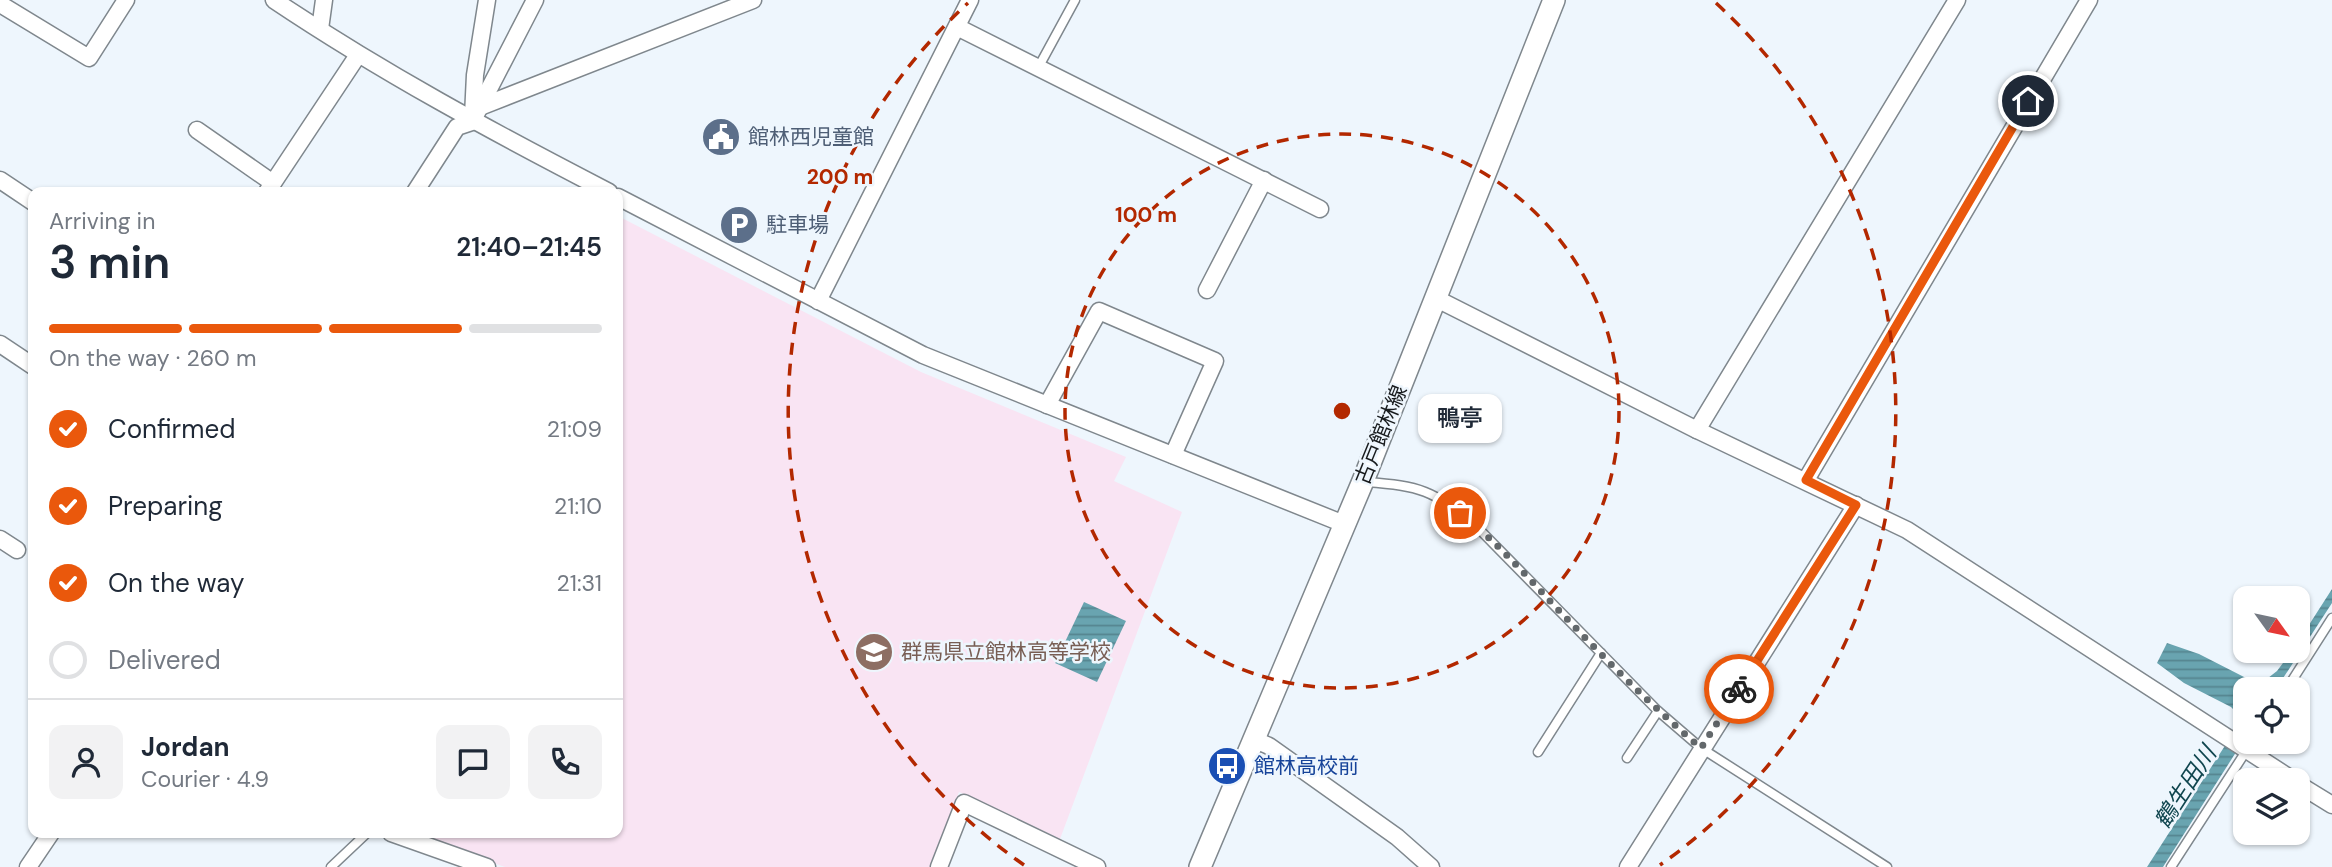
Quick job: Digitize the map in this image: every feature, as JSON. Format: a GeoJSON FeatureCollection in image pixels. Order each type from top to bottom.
{"type":"FeatureCollection","features":[{"type":"Feature","properties":{"kind":"main road","name":"古戸館林線"},"geometry":{"type":"LineString","coordinates":[[1200,867],[1363,481],[1554,0]]}},
{"type":"Feature","properties":{"kind":"street"},"geometry":{"type":"LineString","coordinates":[[0,4],[89,58],[126,0]]}},
{"type":"Feature","properties":{"kind":"street"},"geometry":{"type":"LineString","coordinates":[[320,29],[324,0]]}},
{"type":"Feature","properties":{"kind":"street"},"geometry":{"type":"LineString","coordinates":[[476,114],[475,75],[487,0]]}},
{"type":"Feature","properties":{"kind":"street"},"geometry":{"type":"LineString","coordinates":[[476,114],[534,0]]}},
{"type":"Feature","properties":{"kind":"street"},"geometry":{"type":"LineString","coordinates":[[418,187],[457,127],[476,114],[753,0]]}},
{"type":"Feature","properties":{"kind":"street"},"geometry":{"type":"LineString","coordinates":[[818,300],[970,0]]}},
{"type":"Feature","properties":{"kind":"street"},"geometry":{"type":"LineString","coordinates":[[1697,430],[1957,0]]}},
{"type":"Feature","properties":{"kind":"street"},"geometry":{"type":"LineString","coordinates":[[1806,480],[2089,0]]}},
{"type":"Feature","properties":{"kind":"street"},"geometry":{"type":"LineString","coordinates":[[277,1],[358,55],[476,114],[600,187]]}},
{"type":"Feature","properties":{"kind":"street"},"geometry":{"type":"LineString","coordinates":[[957,27],[1320,209]]}},
{"type":"Feature","properties":{"kind":"street"},"geometry":{"type":"LineString","coordinates":[[271,187],[358,55]]}},
{"type":"Feature","properties":{"kind":"street"},"geometry":{"type":"LineString","coordinates":[[197,131],[269,187]]}},
{"type":"Feature","properties":{"kind":"street"},"geometry":{"type":"LineString","coordinates":[[0,180],[28,199]]}},
{"type":"Feature","properties":{"kind":"street"},"geometry":{"type":"LineString","coordinates":[[1207,289],[1264,180]]}},
{"type":"Feature","properties":{"kind":"street"},"geometry":{"type":"LineString","coordinates":[[623,200],[923,355],[1344,524]]}},
{"type":"Feature","properties":{"kind":"street"},"geometry":{"type":"LineString","coordinates":[[1435,298],[1697,430],[1907,530],[2233,741]]}},
{"type":"Feature","properties":{"kind":"street"},"geometry":{"type":"LineString","coordinates":[[1047,405],[1099,311],[1215,361],[1172,455]]}},
{"type":"Feature","properties":{"kind":"street"},"geometry":{"type":"LineString","coordinates":[[0,344],[28,363]]}},
{"type":"Feature","properties":{"kind":"street"},"geometry":{"type":"LineString","coordinates":[[1628,867],[1856,505]]}},
{"type":"Feature","properties":{"kind":"street"},"geometry":{"type":"LineString","coordinates":[[0,539],[18,550]]}},
{"type":"Feature","properties":{"kind":"street"},"geometry":{"type":"LineString","coordinates":[[1255,740],[1269,746],[1397,837],[1431,867]]}},
{"type":"Feature","properties":{"kind":"street"},"geometry":{"type":"LineString","coordinates":[[2257,754],[2276,768]]}},
{"type":"Feature","properties":{"kind":"street"},"geometry":{"type":"LineString","coordinates":[[2310,791],[2332,805]]}},
{"type":"Feature","properties":{"kind":"street"},"geometry":{"type":"LineString","coordinates":[[939,867],[964,803],[1097,867]]}},
{"type":"Feature","properties":{"kind":"street"},"geometry":{"type":"LineString","coordinates":[[28,867],[48,838]]}},
{"type":"Feature","properties":{"kind":"street"},"geometry":{"type":"LineString","coordinates":[[405,838],[487,867]]}},
{"type":"Feature","properties":{"kind":"lane"},"geometry":{"type":"LineString","coordinates":[[1038,68],[1075,0]]}},
{"type":"Feature","properties":{"kind":"lane"},"geometry":{"type":"LineString","coordinates":[[1363,481],[1419,488],[1445,500],[1475,525],[1658,710],[1701,748],[1887,867]]}},
{"type":"Feature","properties":{"kind":"lane"},"geometry":{"type":"LineString","coordinates":[[2294,677],[2332,618]]}},
{"type":"Feature","properties":{"kind":"lane"},"geometry":{"type":"LineString","coordinates":[[1538,752],[1601,653]]}},
{"type":"Feature","properties":{"kind":"lane"},"geometry":{"type":"LineString","coordinates":[[1627,758],[1658,710]]}},
{"type":"Feature","properties":{"kind":"lane"},"geometry":{"type":"LineString","coordinates":[[2171,867],[2243,754]]}},
{"type":"Feature","properties":{"kind":"lane"},"geometry":{"type":"LineString","coordinates":[[331,867],[362,838]]}},
{"type":"Feature","properties":{"kind":"shaded area","name":"群馬県立館林高等学校"},"geometry":{"type":"Polygon","coordinates":[[[623,219],[921,372],[1126,457],[1114,481],[1182,512],[1060,839],[959,792],[932,867],[505,867],[421,838],[623,838],[623,219]]]}},
{"type":"Feature","properties":{"kind":"water"},"geometry":{"type":"Polygon","coordinates":[[[2332,589],[2332,603],[2310,637],[2310,623],[2332,589]]]}},
{"type":"Feature","properties":{"kind":"water"},"geometry":{"type":"Polygon","coordinates":[[[1084,602],[1126,621],[1097,682],[1055,663],[1084,602]]]}},
{"type":"Feature","properties":{"kind":"water"},"geometry":{"type":"Polygon","coordinates":[[[2167,643],[2199,654],[2244,677],[2233,677],[2233,709],[2184,683],[2157,663],[2167,643]]]}},
{"type":"Feature","properties":{"kind":"water"},"geometry":{"type":"Polygon","coordinates":[[[2283,663],[2293,663],[2284,677],[2269,677],[2283,663]]]}},
{"type":"Feature","properties":{"kind":"water"},"geometry":{"type":"Polygon","coordinates":[[[2233,733],[2235,754],[2163,867],[2147,867],[2233,733]]]}},
{"type":"Feature","properties":{"kind":"way so far"},"geometry":{"type":"LineString","coordinates":[[1460,513],[1514,563],[1658,710],[1701,748],[1739,689]]}},
{"type":"Feature","properties":{"kind":"place","name":"館林西児童館"},"geometry":{"type":"Point","coordinates":[721,137]}},
{"type":"Feature","properties":{"kind":"place","name":"駐車場"},"geometry":{"type":"Point","coordinates":[739,225]}},
{"type":"Feature","properties":{"kind":"place","name":"鴨亭"},"geometry":{"type":"Point","coordinates":[1460,513]}},
{"type":"Feature","properties":{"kind":"place","name":"群馬県立館林高等学校"},"geometry":{"type":"Point","coordinates":[874,652]}},
{"type":"Feature","properties":{"kind":"place","name":"館林高校前"},"geometry":{"type":"Point","coordinates":[1227,766]}},
{"type":"Feature","properties":{"kind":"route"},"geometry":{"type":"LineString","coordinates":[[1739,689],[1856,505],[1806,480],[2028,101]]}},
{"type":"Feature","properties":{"kind":"water label","name":"鶴生田川"},"geometry":{"type":"Point","coordinates":[2185,787]}}]}
